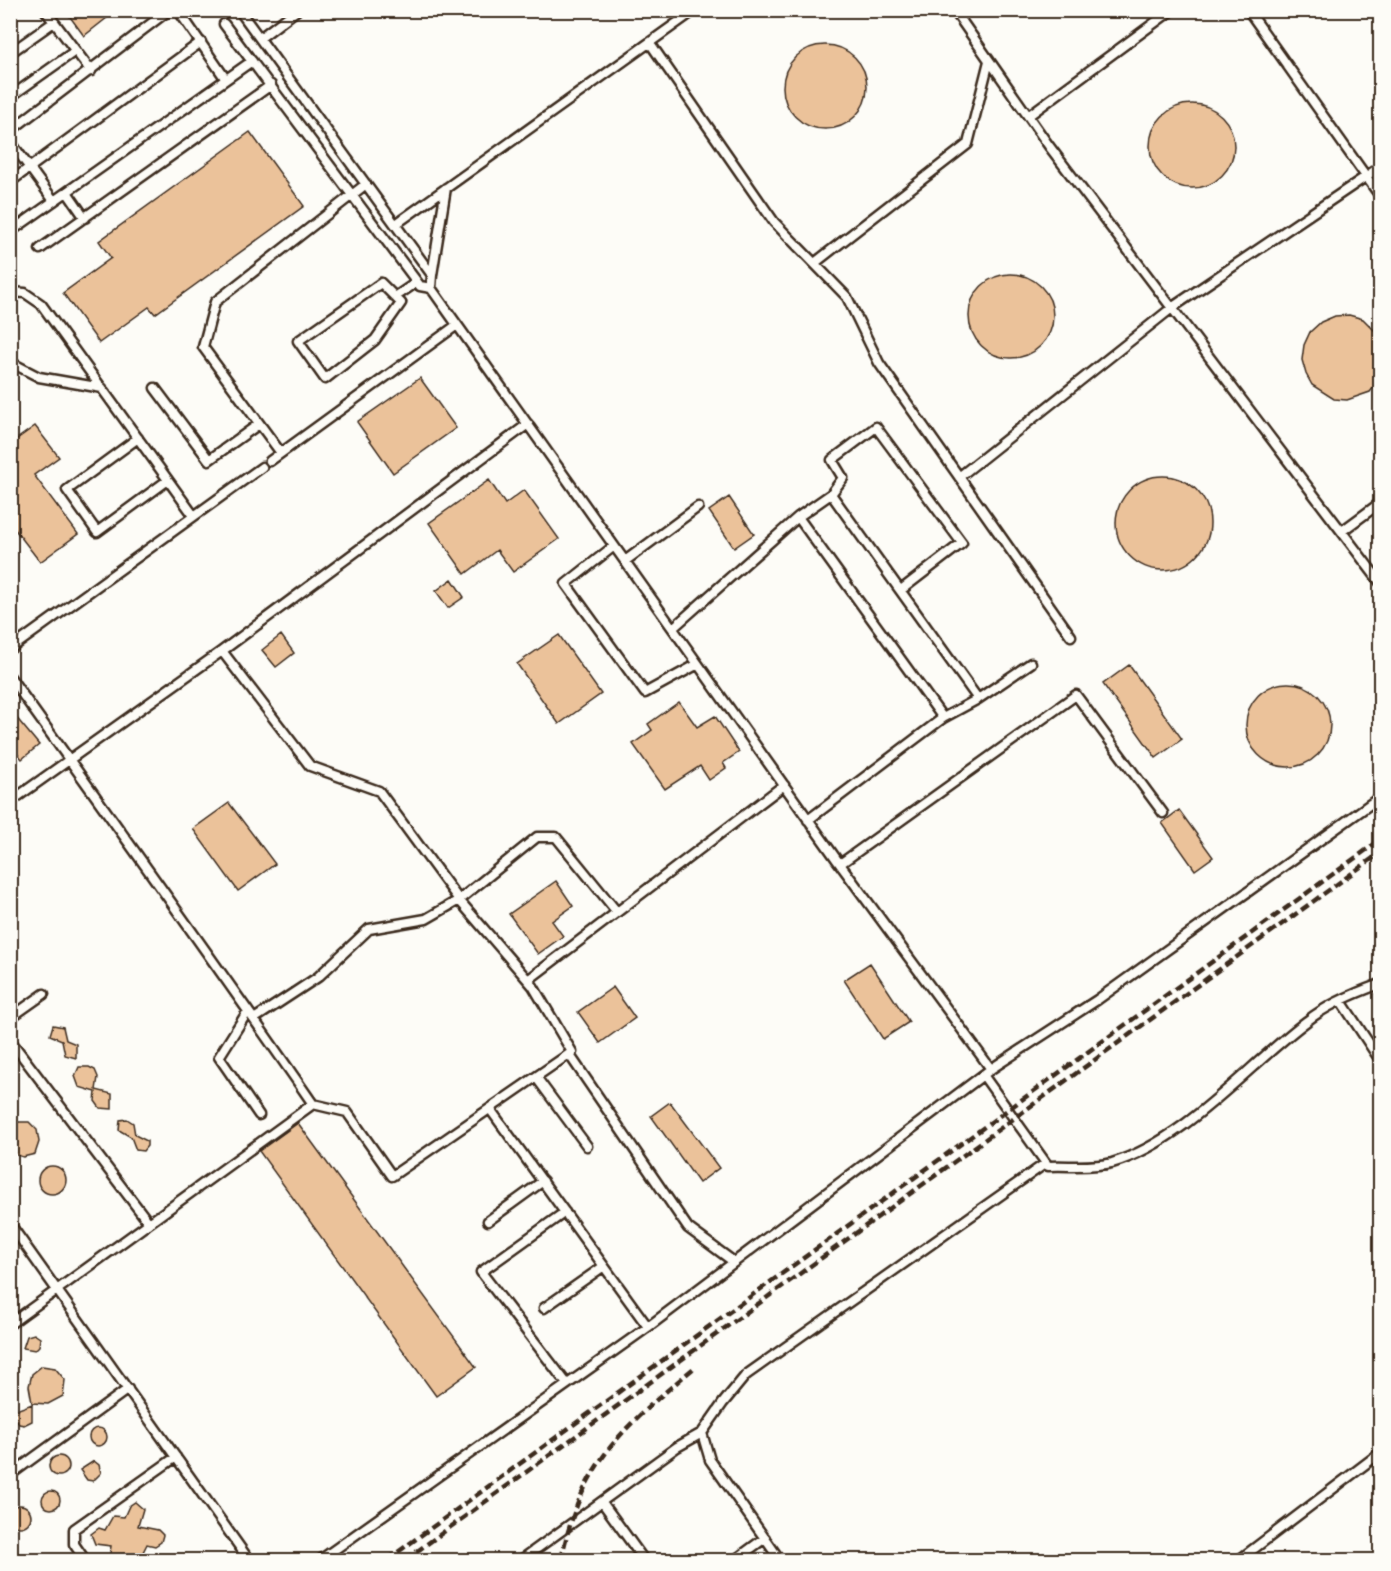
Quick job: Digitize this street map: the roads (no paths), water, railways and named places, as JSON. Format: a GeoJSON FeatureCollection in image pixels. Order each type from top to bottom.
{"type":"FeatureCollection","features":[{"type":"Feature","properties":{"kind":"lane"},"geometry":{"type":"LineString","coordinates":[[45,10],[91,71]]}},
{"type":"Feature","properties":{"kind":"lane"},"geometry":{"type":"LineString","coordinates":[[10,132],[169,10]]}},
{"type":"Feature","properties":{"kind":"lane"},"geometry":{"type":"LineString","coordinates":[[178,10],[225,78]]}},
{"type":"Feature","properties":{"kind":"lane"},"geometry":{"type":"LineString","coordinates":[[239,10],[432,275]]}},
{"type":"Feature","properties":{"kind":"lane"},"geometry":{"type":"LineString","coordinates":[[260,38],[297,10]]}},
{"type":"Feature","properties":{"kind":"lane"},"geometry":{"type":"LineString","coordinates":[[396,224],[695,10]]}},
{"type":"Feature","properties":{"kind":"lane"},"geometry":{"type":"LineString","coordinates":[[954,10],[1028,116],[1380,582]]}},
{"type":"Feature","properties":{"kind":"lane"},"geometry":{"type":"LineString","coordinates":[[1028,116],[1172,10]]}},
{"type":"Feature","properties":{"kind":"lane"},"geometry":{"type":"LineString","coordinates":[[1248,10],[1380,196]]}},
{"type":"Feature","properties":{"kind":"lane"},"geometry":{"type":"LineString","coordinates":[[10,53],[54,22]]}},
{"type":"Feature","properties":{"kind":"lane"},"geometry":{"type":"LineString","coordinates":[[224,24],[354,194],[420,286],[431,288]]}},
{"type":"Feature","properties":{"kind":"lane"},"geometry":{"type":"LineString","coordinates":[[10,182],[201,42]]}},
{"type":"Feature","properties":{"kind":"lane"},"geometry":{"type":"LineString","coordinates":[[650,43],[774,222],[816,262],[848,297],[879,363],[1071,636]]}},
{"type":"Feature","properties":{"kind":"lane"},"geometry":{"type":"LineString","coordinates":[[10,97],[75,51]]}},
{"type":"Feature","properties":{"kind":"lane"},"geometry":{"type":"LineString","coordinates":[[10,232],[252,61]]}},
{"type":"Feature","properties":{"kind":"lane"},"geometry":{"type":"LineString","coordinates":[[816,262],[968,144],[990,61]]}},
{"type":"Feature","properties":{"kind":"lane"},"geometry":{"type":"LineString","coordinates":[[40,249],[271,85]]}},
{"type":"Feature","properties":{"kind":"lane"},"geometry":{"type":"LineString","coordinates":[[10,141],[54,201]]}},
{"type":"Feature","properties":{"kind":"lane"},"geometry":{"type":"LineString","coordinates":[[959,477],[1173,307],[1380,167]]}},
{"type":"Feature","properties":{"kind":"lane"},"geometry":{"type":"LineString","coordinates":[[281,453],[203,347],[215,302],[366,184]]}},
{"type":"Feature","properties":{"kind":"lane"},"geometry":{"type":"LineString","coordinates":[[446,188],[431,288],[808,820],[991,1069]]}},
{"type":"Feature","properties":{"kind":"lane"},"geometry":{"type":"LineString","coordinates":[[67,192],[85,218]]}},
{"type":"Feature","properties":{"kind":"lane"},"geometry":{"type":"LineString","coordinates":[[395,297],[417,282]]}},
{"type":"Feature","properties":{"kind":"lane"},"geometry":{"type":"LineString","coordinates":[[381,283],[395,297],[401,303],[375,340],[325,379],[298,341],[381,283]]}},
{"type":"Feature","properties":{"kind":"lane"},"geometry":{"type":"LineString","coordinates":[[10,292],[25,293],[41,304],[194,516]]}},
{"type":"Feature","properties":{"kind":"lane"},"geometry":{"type":"LineString","coordinates":[[270,461],[457,325]]}},
{"type":"Feature","properties":{"kind":"lane"},"geometry":{"type":"LineString","coordinates":[[10,362],[39,377],[102,388]]}},
{"type":"Feature","properties":{"kind":"lane"},"geometry":{"type":"LineString","coordinates":[[155,388],[209,460],[259,424]]}},
{"type":"Feature","properties":{"kind":"lane"},"geometry":{"type":"LineString","coordinates":[[10,802],[222,651],[528,424]]}},
{"type":"Feature","properties":{"kind":"lane"},"geometry":{"type":"LineString","coordinates":[[673,628],[798,517],[831,494],[843,478],[832,460],[876,427],[962,543],[901,590]]}},
{"type":"Feature","properties":{"kind":"lane"},"geometry":{"type":"LineString","coordinates":[[138,438],[67,490],[73,499],[97,532],[168,480]]}},
{"type":"Feature","properties":{"kind":"lane"},"geometry":{"type":"LineString","coordinates":[[10,650],[262,467]]}},
{"type":"Feature","properties":{"kind":"lane"},"geometry":{"type":"LineString","coordinates":[[831,494],[978,699]]}},
{"type":"Feature","properties":{"kind":"lane"},"geometry":{"type":"LineString","coordinates":[[1342,531],[1380,503]]}},
{"type":"Feature","properties":{"kind":"lane"},"geometry":{"type":"LineString","coordinates":[[625,561],[698,507]]}},
{"type":"Feature","properties":{"kind":"lane"},"geometry":{"type":"LineString","coordinates":[[798,517],[943,718]]}},
{"type":"Feature","properties":{"kind":"lane"},"geometry":{"type":"LineString","coordinates":[[614,546],[566,584],[645,693],[698,663]]}},
{"type":"Feature","properties":{"kind":"lane"},"geometry":{"type":"LineString","coordinates":[[10,677],[313,1104],[347,1112],[392,1176],[572,1052],[528,980],[459,900],[379,790],[310,766],[222,651]]}},
{"type":"Feature","properties":{"kind":"lane"},"geometry":{"type":"LineString","coordinates":[[808,820],[943,718],[978,699],[1030,663]]}},
{"type":"Feature","properties":{"kind":"lane"},"geometry":{"type":"LineString","coordinates":[[840,864],[1076,695],[1163,813]]}},
{"type":"Feature","properties":{"kind":"lane"},"geometry":{"type":"LineString","coordinates":[[528,980],[784,784]]}},
{"type":"Feature","properties":{"kind":"lane"},"geometry":{"type":"LineString","coordinates":[[320,1560],[648,1327],[991,1069],[1097,1000],[1380,797]]}},
{"type":"Feature","properties":{"kind":"lane"},"geometry":{"type":"LineString","coordinates":[[254,1019],[318,977],[369,929],[426,919],[459,900],[537,837],[556,837],[617,912]]}},
{"type":"Feature","properties":{"kind":"lane"},"geometry":{"type":"LineString","coordinates":[[983,1075],[1048,1166],[1110,1163],[1143,1151],[1204,1108],[1308,1020],[1341,1001],[1380,984]]}},
{"type":"Feature","properties":{"kind":"lane"},"geometry":{"type":"LineString","coordinates":[[10,1017],[44,994]]}},
{"type":"Feature","properties":{"kind":"lane"},"geometry":{"type":"LineString","coordinates":[[1341,1001],[1380,1059]]}},
{"type":"Feature","properties":{"kind":"lane"},"geometry":{"type":"LineString","coordinates":[[248,1011],[219,1058],[259,1115]]}},
{"type":"Feature","properties":{"kind":"lane"},"geometry":{"type":"LineString","coordinates":[[10,1040],[149,1223]]}},
{"type":"Feature","properties":{"kind":"lane"},"geometry":{"type":"LineString","coordinates":[[569,1054],[688,1228],[734,1262]]}},
{"type":"Feature","properties":{"kind":"lane"},"geometry":{"type":"LineString","coordinates":[[536,1077],[587,1146]]}},
{"type":"Feature","properties":{"kind":"lane"},"geometry":{"type":"LineString","coordinates":[[10,1324],[313,1104]]}},
{"type":"Feature","properties":{"kind":"lane"},"geometry":{"type":"LineString","coordinates":[[490,1109],[648,1327]]}},
{"type":"Feature","properties":{"kind":"lane"},"geometry":{"type":"LineString","coordinates":[[521,1560],[677,1447],[702,1433],[747,1375],[1046,1163]]}},
{"type":"Feature","properties":{"kind":"lane"},"geometry":{"type":"LineString","coordinates":[[488,1221],[543,1181]]}},
{"type":"Feature","properties":{"kind":"lane"},"geometry":{"type":"LineString","coordinates":[[565,1212],[481,1272],[567,1384]]}},
{"type":"Feature","properties":{"kind":"lane"},"geometry":{"type":"LineString","coordinates":[[10,1224],[249,1560]]}},
{"type":"Feature","properties":{"kind":"lane"},"geometry":{"type":"LineString","coordinates":[[544,1308],[604,1266]]}},
{"type":"Feature","properties":{"kind":"lane"},"geometry":{"type":"LineString","coordinates":[[10,1475],[128,1389]]}},
{"type":"Feature","properties":{"kind":"lane"},"geometry":{"type":"LineString","coordinates":[[702,1433],[710,1460],[780,1560]]}},
{"type":"Feature","properties":{"kind":"lane"},"geometry":{"type":"LineString","coordinates":[[1239,1560],[1380,1453]]}},
{"type":"Feature","properties":{"kind":"lane"},"geometry":{"type":"LineString","coordinates":[[85,1560],[74,1544],[74,1529],[176,1457]]}},
{"type":"Feature","properties":{"kind":"lane"},"geometry":{"type":"LineString","coordinates":[[602,1502],[644,1560]]}},
{"type":"Feature","properties":{"kind":"lane"},"geometry":{"type":"LineString","coordinates":[[735,1560],[765,1539]]}},
{"type":"Feature","properties":{"kind":"railway"},"geometry":{"type":"LineString","coordinates":[[387,1560],[1380,840]]}},
{"type":"Feature","properties":{"kind":"railway"},"geometry":{"type":"LineString","coordinates":[[405,1560],[1380,853]]}},
{"type":"Feature","properties":{"kind":"railway"},"geometry":{"type":"LineString","coordinates":[[561,1560],[580,1497],[608,1450],[626,1429],[695,1367]]}}]}
